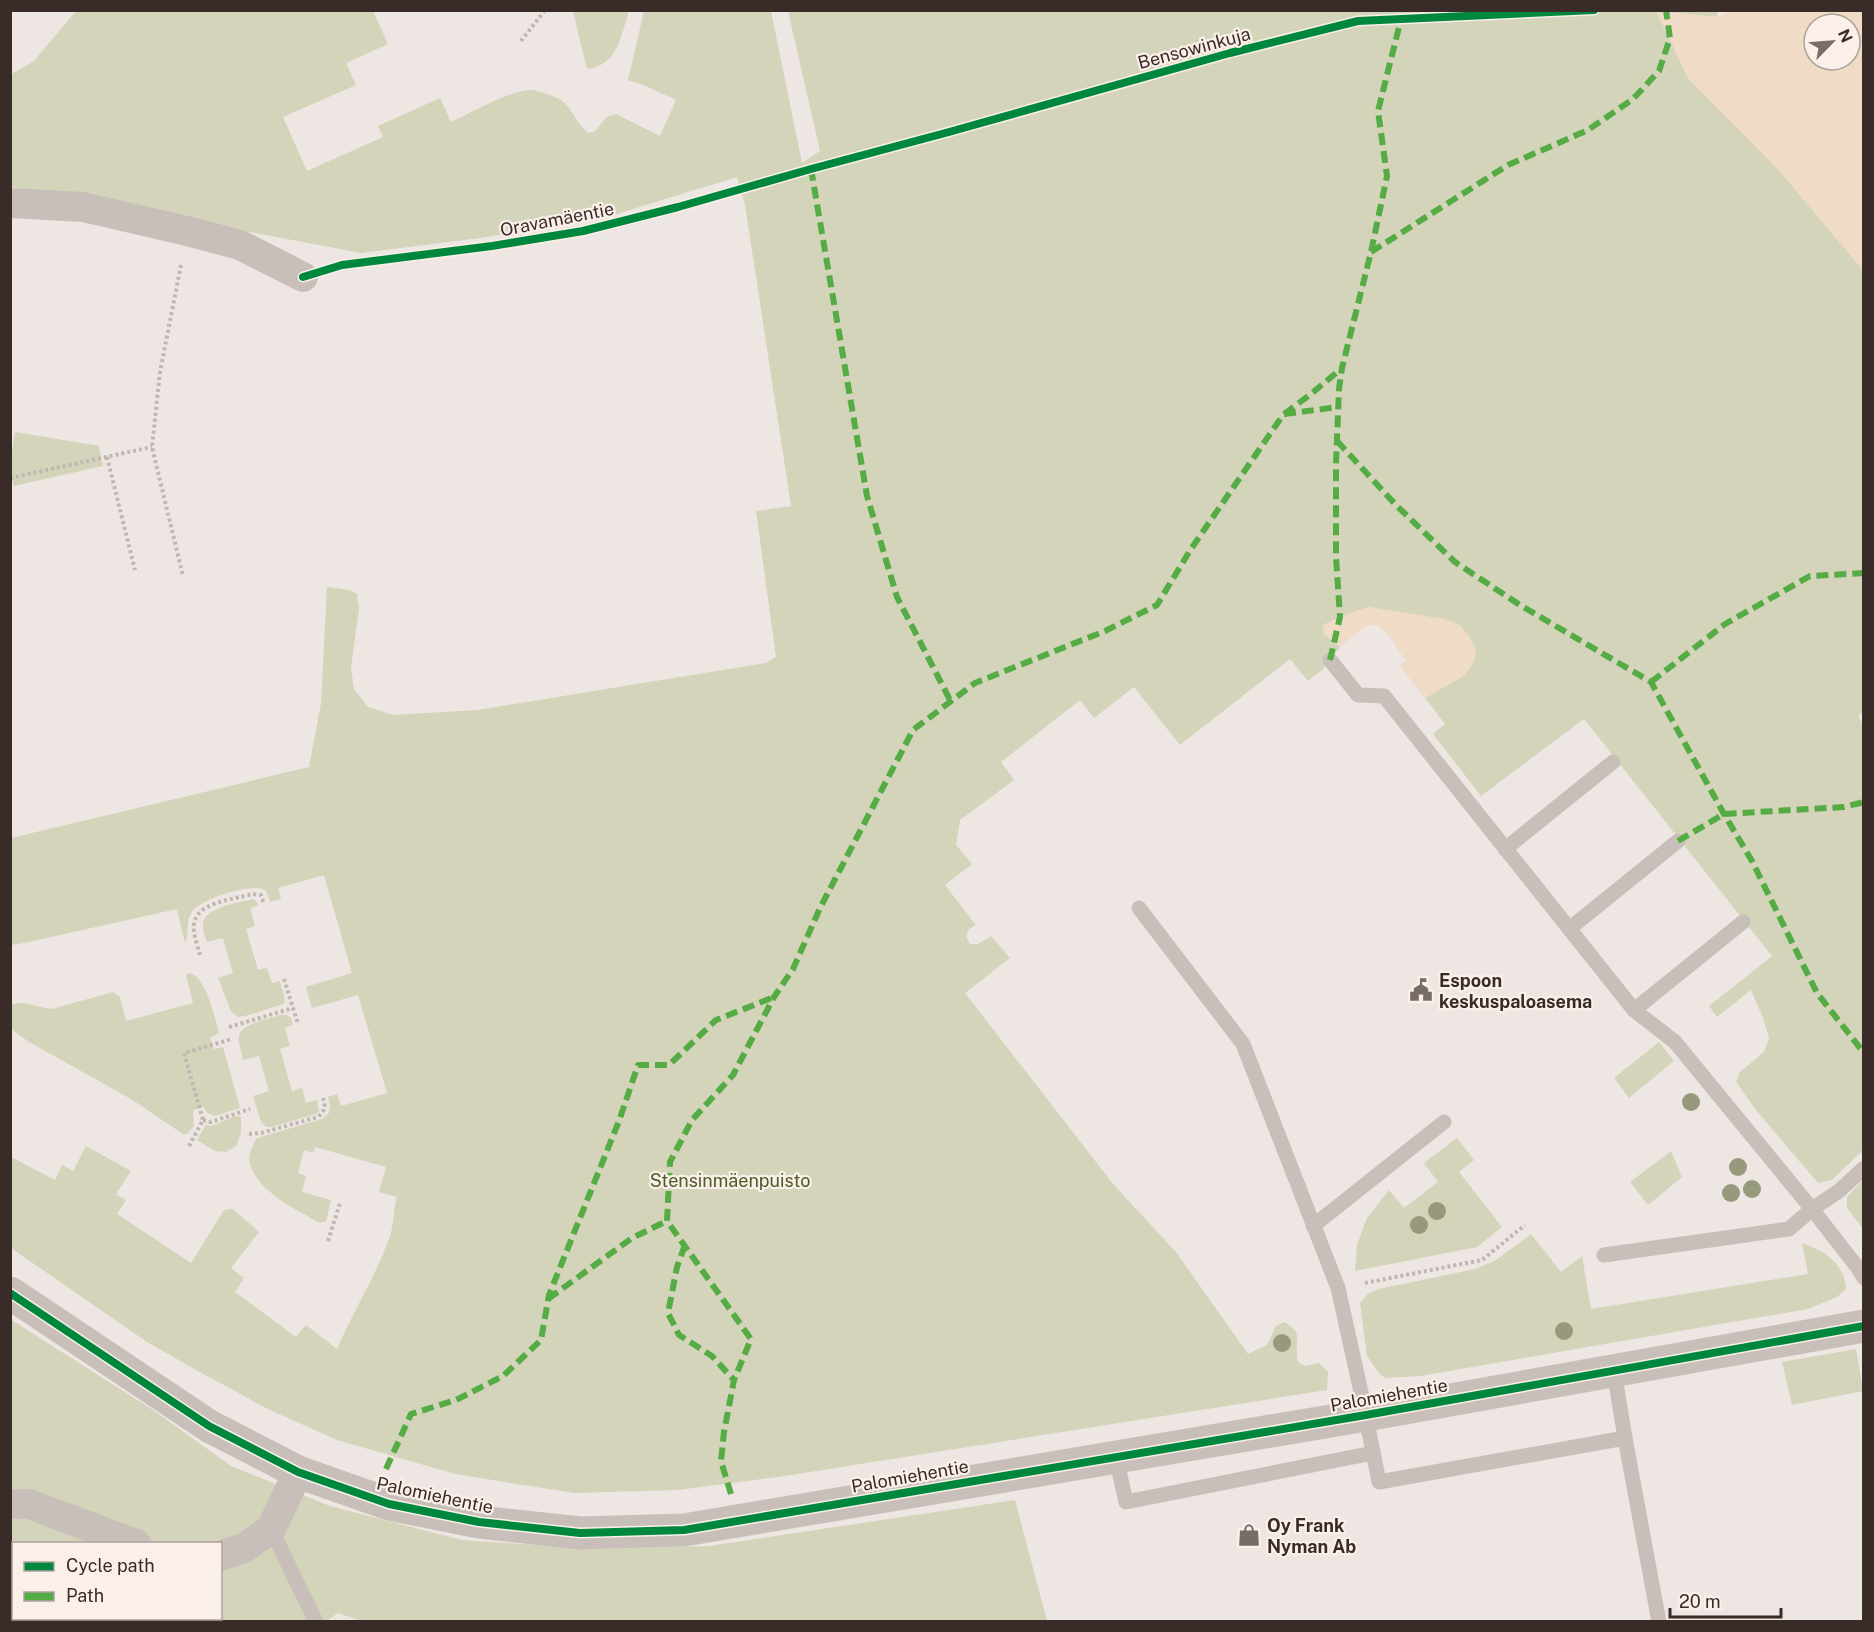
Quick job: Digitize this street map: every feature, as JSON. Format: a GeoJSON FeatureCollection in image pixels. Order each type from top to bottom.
{"type":"FeatureCollection","features":[{"type":"Feature","properties":{"kind":"street"},"geometry":{"type":"LineString","coordinates":[[10,203],[82,207],[187,231],[240,245],[303,277]]}},
{"type":"Feature","properties":{"kind":"street","name":"Palomiehentie"},"geometry":{"type":"LineString","coordinates":[[10,1293],[209,1426],[298,1472],[389,1504],[479,1522],[580,1533],[684,1530],[1366,1415],[1863,1326]]}},
{"type":"Feature","properties":{"kind":"street"},"geometry":{"type":"LineString","coordinates":[[222,1555],[244,1548],[271,1528],[298,1472]]}},
{"type":"Feature","properties":{"kind":"street"},"geometry":{"type":"LineString","coordinates":[[10,1504],[29,1504],[131,1542]]}},
{"type":"Feature","properties":{"kind":"lane"},"geometry":{"type":"LineString","coordinates":[[1330,660],[1358,695],[1384,696],[1634,1010],[1675,1042],[1812,1209],[1858,1268],[1863,1278]]}},
{"type":"Feature","properties":{"kind":"lane"},"geometry":{"type":"LineString","coordinates":[[1505,849],[1613,762]]}},
{"type":"Feature","properties":{"kind":"lane"},"geometry":{"type":"LineString","coordinates":[[1569,928],[1678,841]]}},
{"type":"Feature","properties":{"kind":"lane"},"geometry":{"type":"LineString","coordinates":[[1139,908],[1243,1044],[1338,1288],[1379,1482],[1624,1438]]}},
{"type":"Feature","properties":{"kind":"lane"},"geometry":{"type":"LineString","coordinates":[[1634,1010],[1743,922]]}},
{"type":"Feature","properties":{"kind":"lane"},"geometry":{"type":"LineString","coordinates":[[1313,1226],[1444,1122]]}},
{"type":"Feature","properties":{"kind":"lane"},"geometry":{"type":"LineString","coordinates":[[1604,1255],[1790,1229],[1812,1209],[1839,1191],[1863,1168]]}},
{"type":"Feature","properties":{"kind":"lane"},"geometry":{"type":"LineString","coordinates":[[1614,1371],[1624,1438],[1659,1622]]}},
{"type":"Feature","properties":{"kind":"lane"},"geometry":{"type":"LineString","coordinates":[[1116,1457],[1126,1502],[1373,1453]]}},
{"type":"Feature","properties":{"kind":"lane"},"geometry":{"type":"LineString","coordinates":[[271,1528],[316,1622]]}},
{"type":"Feature","properties":{"kind":"path"},"geometry":{"type":"LineString","coordinates":[[521,41],[545,10]]}},
{"type":"Feature","properties":{"kind":"path"},"geometry":{"type":"LineString","coordinates":[[1582,11],[1593,11]]}},
{"type":"Feature","properties":{"kind":"path"},"geometry":{"type":"LineString","coordinates":[[183,576],[152,447],[160,372],[187,231]]}},
{"type":"Feature","properties":{"kind":"path"},"geometry":{"type":"LineString","coordinates":[[10,478],[152,447]]}},
{"type":"Feature","properties":{"kind":"path"},"geometry":{"type":"LineString","coordinates":[[107,457],[135,570]]}},
{"type":"Feature","properties":{"kind":"path"},"geometry":{"type":"LineString","coordinates":[[200,955],[193,931],[194,920],[205,907],[253,894],[261,895],[264,904]]}},
{"type":"Feature","properties":{"kind":"path"},"geometry":{"type":"LineString","coordinates":[[284,980],[298,1024]]}},
{"type":"Feature","properties":{"kind":"path"},"geometry":{"type":"LineString","coordinates":[[229,1027],[293,1008]]}},
{"type":"Feature","properties":{"kind":"path"},"geometry":{"type":"LineString","coordinates":[[189,1146],[203,1120],[184,1053],[232,1039]]}},
{"type":"Feature","properties":{"kind":"path"},"geometry":{"type":"LineString","coordinates":[[249,1134],[261,1133],[318,1117],[324,1112],[323,1098]]}},
{"type":"Feature","properties":{"kind":"path"},"geometry":{"type":"LineString","coordinates":[[203,1120],[212,1122],[250,1109]]}},
{"type":"Feature","properties":{"kind":"path"},"geometry":{"type":"LineString","coordinates":[[328,1241],[340,1203]]}},
{"type":"Feature","properties":{"kind":"path"},"geometry":{"type":"LineString","coordinates":[[1338,1288],[1482,1260],[1525,1226]]}},
{"type":"Feature","properties":{"kind":"green space","name":"Stensinmäenpuisto"},"geometry":{"type":"Polygon","coordinates":[[[76,11],[373,11],[388,44],[346,63],[356,85],[283,117],[307,171],[383,137],[378,126],[440,98],[451,122],[503,97],[533,90],[564,102],[589,133],[594,132],[607,117],[616,114],[660,136],[676,100],[628,80],[644,11],[771,11],[802,163],[820,151],[788,11],[1657,11],[1688,78],[1777,168],[1863,270],[1864,712],[1858,715],[1864,727],[1863,1150],[1832,1180],[1818,1183],[1756,1110],[1736,1082],[1740,1072],[1764,1052],[1769,1038],[1763,1018],[1751,990],[1717,1017],[1709,1006],[1772,956],[1584,719],[1481,796],[1433,734],[1445,724],[1425,698],[1465,675],[1476,649],[1468,635],[1458,624],[1369,607],[1323,625],[1324,634],[1340,647],[1323,669],[1308,681],[1290,659],[1180,745],[1134,687],[1094,718],[1080,700],[1001,762],[1014,780],[960,820],[956,845],[972,864],[945,885],[976,925],[969,929],[966,936],[970,944],[978,944],[991,936],[1010,958],[965,993],[1113,1184],[1176,1252],[1248,1354],[1267,1345],[1276,1326],[1284,1322],[1291,1326],[1297,1334],[1298,1362],[1305,1366],[1319,1363],[1328,1372],[1327,1390],[785,1476],[678,1490],[574,1493],[455,1474],[337,1440],[268,1409],[147,1342],[11,1248],[11,1157],[55,1180],[62,1165],[73,1171],[86,1146],[131,1171],[116,1194],[126,1200],[117,1214],[191,1263],[224,1210],[233,1209],[259,1232],[231,1268],[244,1278],[235,1292],[296,1337],[306,1325],[337,1349],[391,1234],[397,1197],[379,1192],[386,1167],[315,1147],[313,1153],[304,1150],[298,1173],[306,1176],[302,1192],[331,1200],[326,1221],[320,1223],[270,1192],[255,1174],[249,1161],[250,1154],[257,1138],[322,1119],[329,1113],[328,1097],[337,1094],[341,1106],[387,1093],[358,995],[312,1008],[306,987],[352,973],[324,875],[278,888],[281,899],[270,902],[266,891],[257,888],[212,898],[196,907],[192,912],[185,943],[177,909],[11,945],[11,838],[309,767],[321,703],[327,587],[350,590],[357,594],[359,609],[351,668],[354,689],[368,707],[393,715],[477,710],[766,663],[776,657],[756,511],[791,506],[745,205],[737,177],[610,216],[480,238],[361,253],[11,187],[10,75],[34,61],[76,11]]]}},
{"type":"Feature","properties":{"kind":"green space"},"geometry":{"type":"Polygon","coordinates":[[[573,11],[629,11],[617,47],[612,55],[599,66],[589,69],[586,66],[573,11]]]}},
{"type":"Feature","properties":{"kind":"green space"},"geometry":{"type":"Polygon","coordinates":[[[1657,11],[1718,11],[1717,17],[1657,11]]]}},
{"type":"Feature","properties":{"kind":"green space"},"geometry":{"type":"Polygon","coordinates":[[[15,432],[99,446],[103,466],[14,486],[11,466],[15,432]]]}},
{"type":"Feature","properties":{"kind":"green space"},"geometry":{"type":"Polygon","coordinates":[[[254,899],[259,905],[250,908],[255,926],[246,929],[258,970],[267,968],[272,983],[280,981],[285,1000],[283,1004],[238,1017],[231,1011],[218,978],[233,973],[223,938],[207,942],[203,930],[204,921],[207,915],[221,907],[254,899]]]}},
{"type":"Feature","properties":{"kind":"green space"},"geometry":{"type":"Polygon","coordinates":[[[190,973],[201,982],[209,999],[219,1033],[210,1038],[213,1049],[223,1047],[240,1108],[215,1116],[207,1113],[204,1107],[193,1110],[194,1126],[187,1134],[183,1134],[131,1099],[29,1042],[11,1029],[11,1005],[16,1003],[52,1009],[113,992],[120,997],[126,1021],[193,1003],[186,975],[190,973]]]}},
{"type":"Feature","properties":{"kind":"green space"},"geometry":{"type":"Polygon","coordinates":[[[281,1015],[291,1018],[293,1025],[285,1028],[290,1046],[280,1049],[292,1091],[302,1088],[306,1103],[317,1100],[319,1111],[316,1114],[266,1127],[261,1122],[253,1096],[269,1091],[259,1056],[243,1060],[239,1036],[250,1025],[281,1015]]]}},
{"type":"Feature","properties":{"kind":"green space"},"geometry":{"type":"Polygon","coordinates":[[[1659,1042],[1674,1061],[1629,1098],[1614,1078],[1659,1042]]]}},
{"type":"Feature","properties":{"kind":"green space"},"geometry":{"type":"Polygon","coordinates":[[[236,1116],[241,1117],[241,1133],[236,1146],[226,1152],[215,1151],[197,1140],[206,1125],[211,1126],[236,1116]]]}},
{"type":"Feature","properties":{"kind":"green space"},"geometry":{"type":"Polygon","coordinates":[[[1457,1138],[1474,1160],[1459,1172],[1502,1227],[1477,1247],[1355,1271],[1357,1245],[1367,1218],[1389,1190],[1404,1208],[1438,1182],[1424,1163],[1457,1138]]]}},
{"type":"Feature","properties":{"kind":"green space"},"geometry":{"type":"Polygon","coordinates":[[[1671,1151],[1682,1177],[1648,1205],[1630,1182],[1671,1151]]]}},
{"type":"Feature","properties":{"kind":"green space"},"geometry":{"type":"Polygon","coordinates":[[[1863,1180],[1863,1229],[1847,1208],[1847,1197],[1863,1180]]]}},
{"type":"Feature","properties":{"kind":"green space"},"geometry":{"type":"Polygon","coordinates":[[[1531,1234],[1561,1272],[1582,1256],[1591,1309],[1808,1274],[1802,1243],[1826,1254],[1838,1266],[1845,1280],[1846,1289],[1837,1297],[1808,1309],[1420,1376],[1385,1378],[1378,1372],[1367,1356],[1360,1303],[1368,1294],[1379,1289],[1475,1269],[1496,1260],[1531,1234]]]}},
{"type":"Feature","properties":{"kind":"green space"},"geometry":{"type":"Polygon","coordinates":[[[10,1319],[153,1410],[231,1466],[330,1506],[462,1540],[598,1549],[709,1546],[1015,1500],[1047,1621],[364,1622],[338,1613],[325,1622],[11,1621],[10,1319]]]}},
{"type":"Feature","properties":{"kind":"green space"},"geometry":{"type":"Polygon","coordinates":[[[1856,1349],[1863,1391],[1792,1405],[1782,1362],[1856,1349]]]}},
{"type":"Feature","properties":{"kind":"sand"},"geometry":{"type":"Polygon","coordinates":[[[1656,11],[1717,17],[1733,11],[1863,11],[1863,270],[1777,168],[1688,78],[1656,11]]]}},
{"type":"Feature","properties":{"kind":"sand"},"geometry":{"type":"Polygon","coordinates":[[[1369,607],[1444,619],[1458,624],[1476,649],[1474,662],[1465,675],[1425,698],[1400,666],[1406,661],[1390,637],[1378,625],[1367,625],[1340,647],[1324,634],[1323,625],[1369,607]]]}},
{"type":"Feature","properties":{"kind":"marked path"},"geometry":{"type":"LineString","coordinates":[[1371,252],[1508,165],[1588,130],[1633,99],[1659,71],[1670,38],[1666,10]]}},
{"type":"Feature","properties":{"kind":"marked path"},"geometry":{"type":"LineString","coordinates":[[1330,660],[1340,617],[1336,557],[1339,389],[1387,176],[1378,111],[1401,19]]}},
{"type":"Feature","properties":{"kind":"marked path"},"geometry":{"type":"LineString","coordinates":[[811,169],[867,496],[897,597],[951,702]]}},
{"type":"Feature","properties":{"kind":"marked path"},"geometry":{"type":"LineString","coordinates":[[731,1494],[721,1461],[724,1432],[734,1380],[751,1339],[667,1221],[670,1162],[692,1120],[733,1075],[774,997],[793,969],[820,908],[913,730],[975,683],[1105,631],[1157,605],[1191,549],[1283,415],[1342,368]]}},
{"type":"Feature","properties":{"kind":"marked path"},"geometry":{"type":"LineString","coordinates":[[1284,414],[1338,407]]}},
{"type":"Feature","properties":{"kind":"marked path"},"geometry":{"type":"LineString","coordinates":[[1337,441],[1395,504],[1455,562],[1520,605],[1651,682],[1752,861],[1817,993],[1864,1053]]}},
{"type":"Feature","properties":{"kind":"marked path"},"geometry":{"type":"LineString","coordinates":[[1651,682],[1725,624],[1810,576],[1864,573]]}},
{"type":"Feature","properties":{"kind":"marked path"},"geometry":{"type":"LineString","coordinates":[[1678,841],[1724,814],[1844,807],[1864,802]]}},
{"type":"Feature","properties":{"kind":"marked path"},"geometry":{"type":"LineString","coordinates":[[386,1469],[411,1414],[456,1400],[503,1376],[541,1340],[549,1295],[619,1121],[638,1065],[669,1065],[716,1020],[774,997]]}},
{"type":"Feature","properties":{"kind":"marked path"},"geometry":{"type":"LineString","coordinates":[[548,1299],[632,1238],[667,1221]]}},
{"type":"Feature","properties":{"kind":"marked path"},"geometry":{"type":"LineString","coordinates":[[685,1245],[677,1267],[668,1313],[679,1335],[712,1356],[734,1380]]}},
{"type":"Feature","properties":{"kind":"cycle path","name":"Bensowinkuja"},"geometry":{"type":"LineString","coordinates":[[303,277],[342,265],[492,246],[583,231],[678,207],[1230,53],[1358,21],[1594,10]]}},
{"type":"Feature","properties":{"kind":"cycle path"},"geometry":{"type":"LineString","coordinates":[[10,1293],[209,1426],[298,1472],[389,1504],[479,1522],[580,1533],[684,1530],[1366,1415],[1864,1326]]}},
{"type":"Feature","properties":{"kind":"place","name":"Espoon keskuspaloasema"},"geometry":{"type":"Point","coordinates":[1421,990]}},
{"type":"Feature","properties":{"kind":"place","name":"Oy Frank Nyman Ab"},"geometry":{"type":"Point","coordinates":[1249,1535]}}]}
